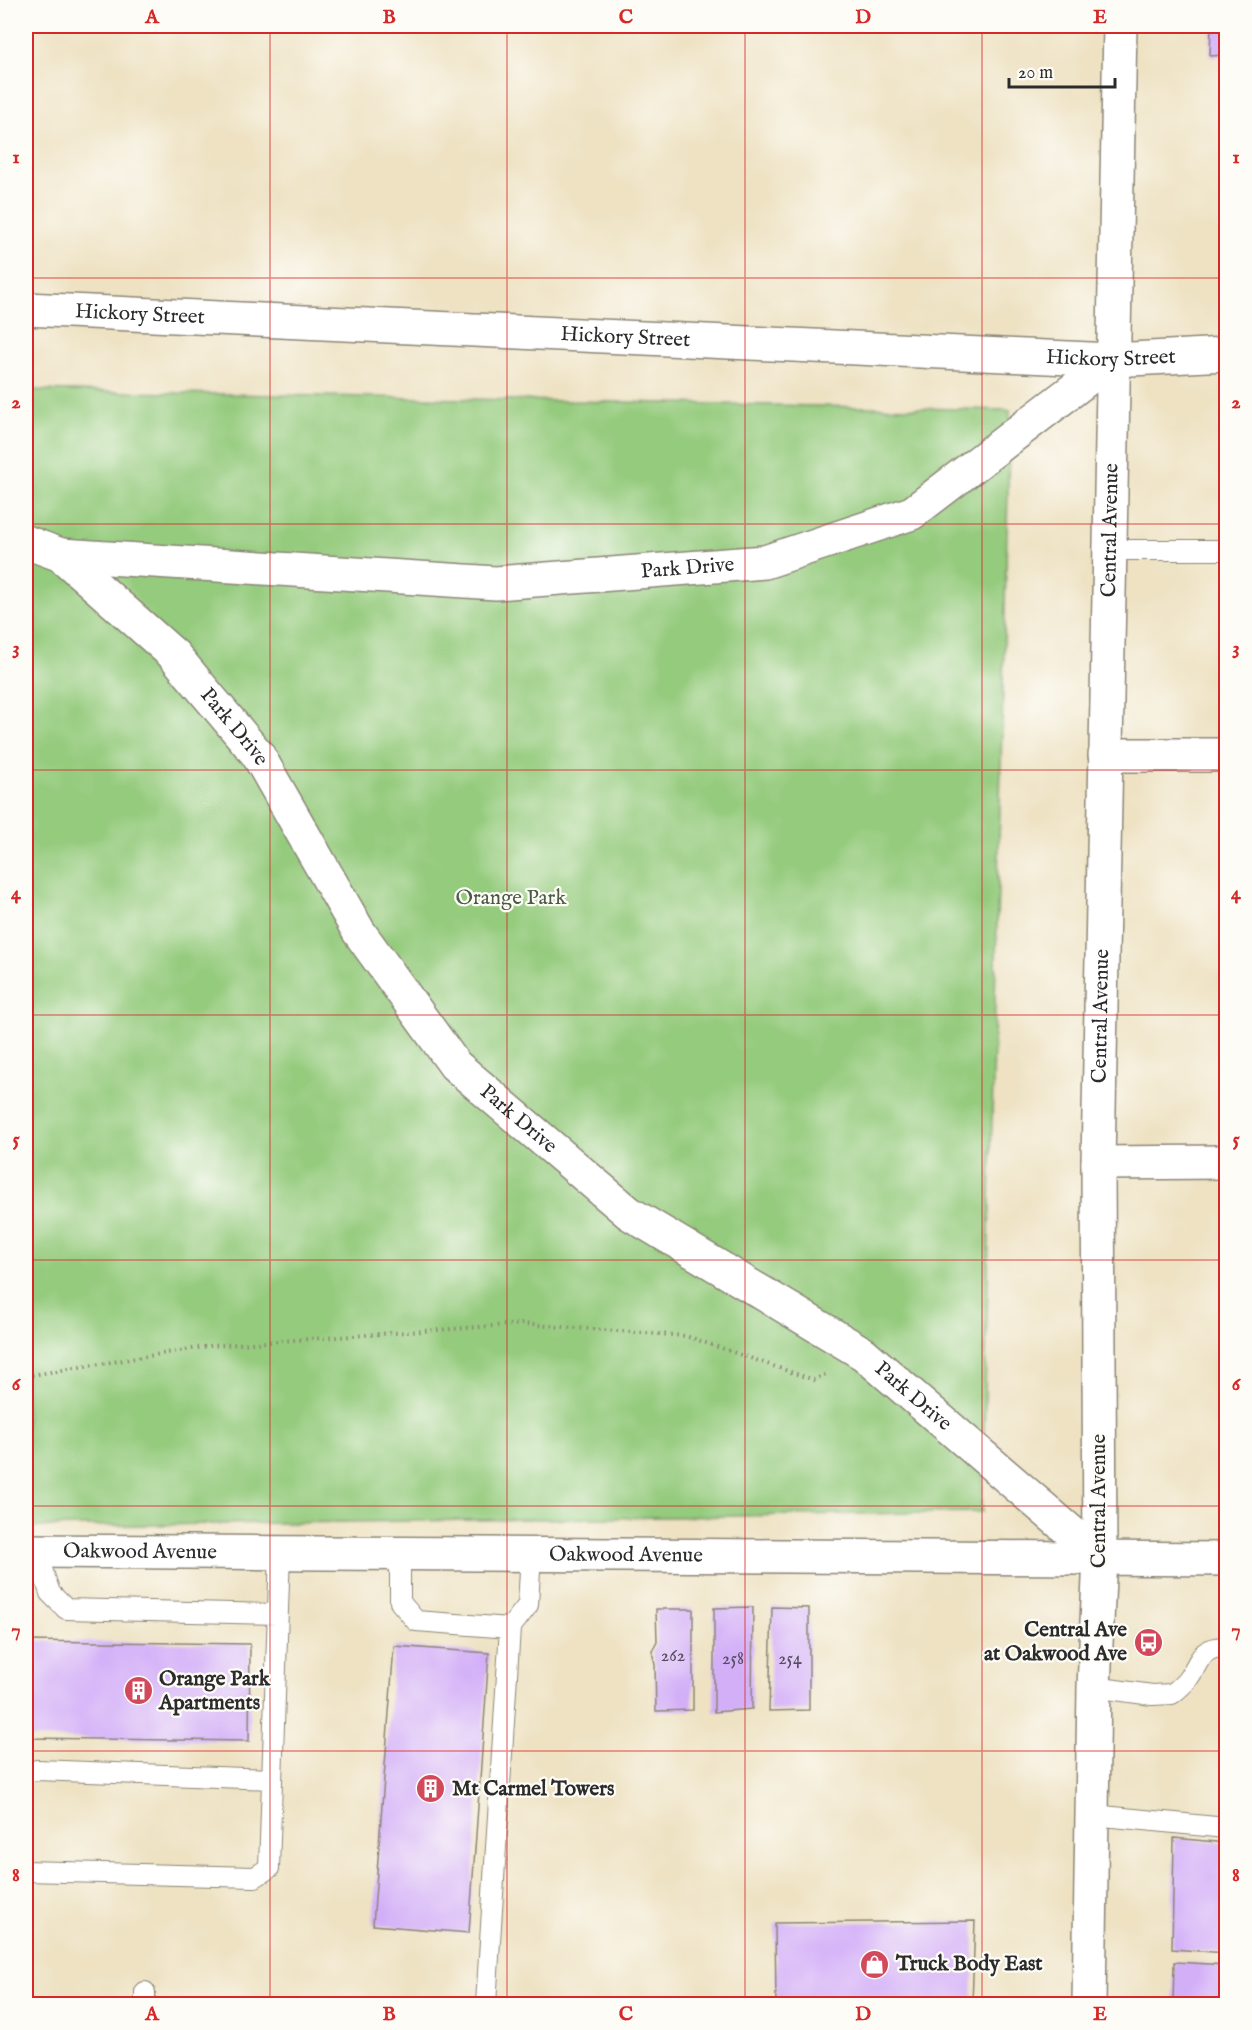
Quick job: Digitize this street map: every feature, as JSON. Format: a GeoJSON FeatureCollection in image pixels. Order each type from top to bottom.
{"type":"FeatureCollection","features":[{"type":"Feature","properties":{"kind":"street","name":"Central Avenue"},"geometry":{"type":"LineString","coordinates":[[1089,2004],[1094,1687],[1100,1557],[1098,1163],[1120,26]]}},
{"type":"Feature","properties":{"kind":"street","name":"Hickory Street"},"geometry":{"type":"LineString","coordinates":[[26,309],[1112,360],[1227,354]]}},
{"type":"Feature","properties":{"kind":"street","name":"Park Drive"},"geometry":{"type":"LineString","coordinates":[[26,542],[61,555],[496,583],[765,562],[912,513],[1112,360]]}},
{"type":"Feature","properties":{"kind":"street","name":"Park Drive"},"geometry":{"type":"LineString","coordinates":[[61,555],[174,655],[258,755],[359,932],[455,1065],[629,1213],[864,1354],[1100,1557]]}},
{"type":"Feature","properties":{"kind":"street"},"geometry":{"type":"LineString","coordinates":[[1105,755],[1227,755]]}},
{"type":"Feature","properties":{"kind":"street"},"geometry":{"type":"LineString","coordinates":[[1098,1163],[1227,1162]]}},
{"type":"Feature","properties":{"kind":"street","name":"Oakwood Avenue"},"geometry":{"type":"LineString","coordinates":[[31,1551],[1227,1559]]}},
{"type":"Feature","properties":{"kind":"lane"},"geometry":{"type":"LineString","coordinates":[[1109,550],[1227,550]]}},
{"type":"Feature","properties":{"kind":"lane"},"geometry":{"type":"LineString","coordinates":[[31,1551],[50,1593],[66,1609],[276,1614]]}},
{"type":"Feature","properties":{"kind":"lane"},"geometry":{"type":"LineString","coordinates":[[26,1871],[255,1877],[269,1868],[276,1614],[280,1552]]}},
{"type":"Feature","properties":{"kind":"lane"},"geometry":{"type":"LineString","coordinates":[[400,1552],[400,1602],[416,1621],[510,1628]]}},
{"type":"Feature","properties":{"kind":"lane"},"geometry":{"type":"LineString","coordinates":[[486,2004],[510,1628],[528,1605],[531,1553]]}},
{"type":"Feature","properties":{"kind":"lane"},"geometry":{"type":"LineString","coordinates":[[1094,1687],[1152,1695],[1172,1694],[1187,1680],[1201,1655],[1217,1647],[1227,1647]]}},
{"type":"Feature","properties":{"kind":"lane"},"geometry":{"type":"LineString","coordinates":[[26,1772],[37,1770],[272,1779]]}},
{"type":"Feature","properties":{"kind":"lane"},"geometry":{"type":"LineString","coordinates":[[1093,1815],[1227,1827]]}},
{"type":"Feature","properties":{"kind":"path"},"geometry":{"type":"LineString","coordinates":[[26,1376],[210,1346],[522,1324],[686,1336],[814,1380],[864,1354]]}},
{"type":"Feature","properties":{"kind":"green space","name":"Orange Park"},"geometry":{"type":"Polygon","coordinates":[[[26,390],[1010,410],[982,1512],[26,1527],[26,390]]]}},
{"type":"Feature","properties":{"kind":"building"},"geometry":{"type":"Polygon","coordinates":[[[1211,26],[1226,26],[1226,55],[1210,56],[1211,26]]]}},
{"type":"Feature","properties":{"kind":"building"},"geometry":{"type":"Polygon","coordinates":[[[753,1607],[752,1709],[714,1712],[714,1608],[753,1607]]]}},
{"type":"Feature","properties":{"kind":"building"},"geometry":{"type":"Polygon","coordinates":[[[772,1607],[809,1608],[809,1710],[769,1711],[772,1607]]]}},
{"type":"Feature","properties":{"kind":"building"},"geometry":{"type":"Polygon","coordinates":[[[656,1609],[693,1609],[693,1710],[656,1711],[655,1665],[652,1651],[657,1642],[656,1609]]]}},
{"type":"Feature","properties":{"kind":"building","name":"Orange Park Apartments"},"geometry":{"type":"Polygon","coordinates":[[[26,1641],[250,1644],[249,1741],[26,1738],[26,1641]]]}},
{"type":"Feature","properties":{"kind":"building","name":"Mt Carmel Towers"},"geometry":{"type":"Polygon","coordinates":[[[394,1646],[489,1653],[469,1933],[373,1925],[394,1646]]]}},
{"type":"Feature","properties":{"kind":"building"},"geometry":{"type":"Polygon","coordinates":[[[1174,1838],[1226,1843],[1226,1953],[1172,1949],[1174,1838]]]}},
{"type":"Feature","properties":{"kind":"building","name":"Truck Body East"},"geometry":{"type":"Polygon","coordinates":[[[975,1921],[972,2004],[776,2004],[775,1923],[975,1921]]]}},
{"type":"Feature","properties":{"kind":"building"},"geometry":{"type":"Polygon","coordinates":[[[1174,1962],[1226,1965],[1226,2004],[1173,2004],[1174,1962]]]}},
{"type":"Feature","properties":{"kind":"place","name":"Central Ave at Oakwood Ave"},"geometry":{"type":"Point","coordinates":[1148,1642]}},
{"type":"Feature","properties":{"kind":"place","name":"Orange Park Apartments"},"geometry":{"type":"Point","coordinates":[138,1691]}},
{"type":"Feature","properties":{"kind":"place","name":"Mt Carmel Towers"},"geometry":{"type":"Point","coordinates":[431,1789]}},
{"type":"Feature","properties":{"kind":"place","name":"Truck Body East"},"geometry":{"type":"Point","coordinates":[875,1964]}}]}
